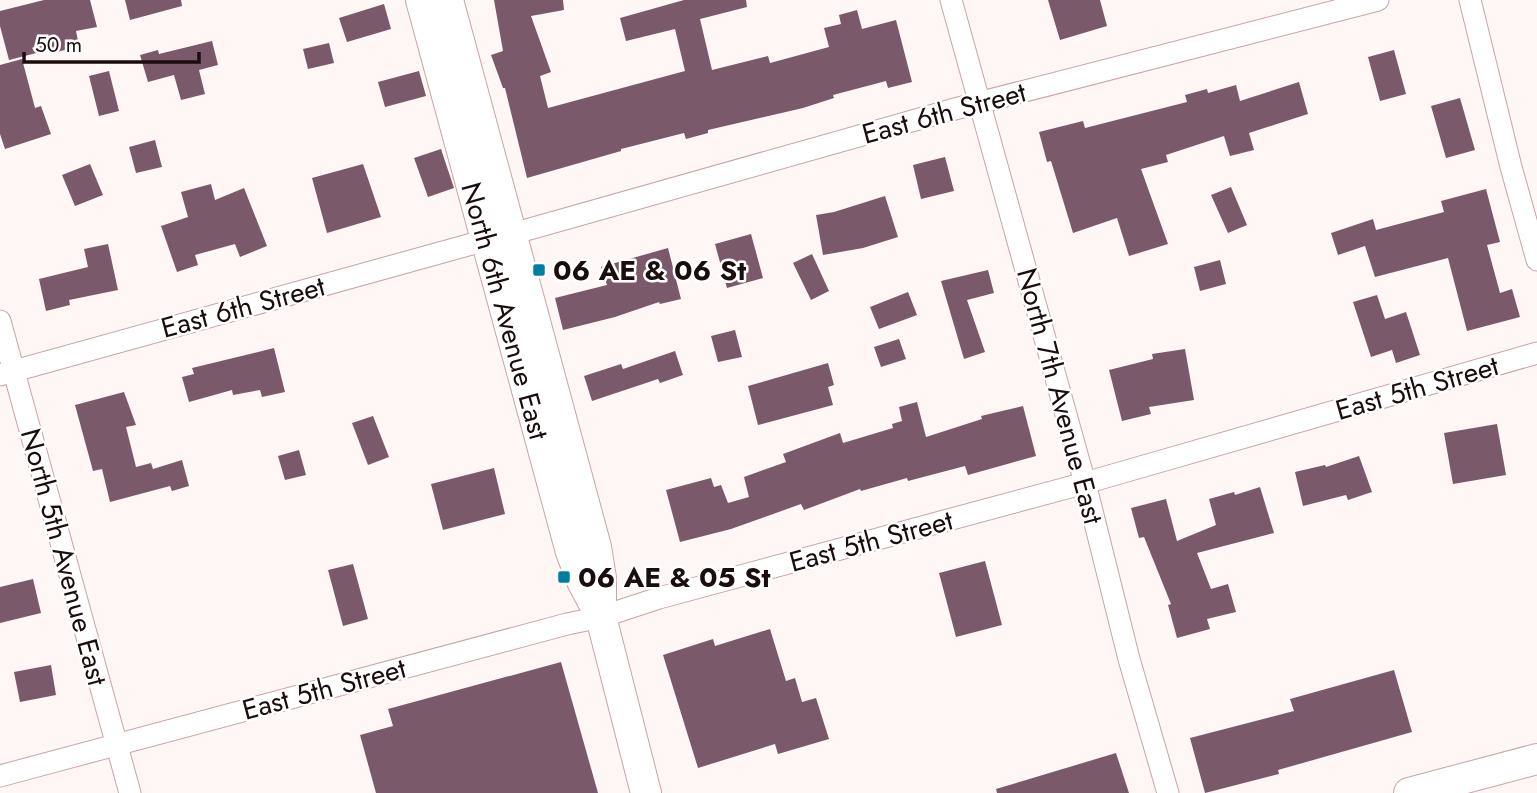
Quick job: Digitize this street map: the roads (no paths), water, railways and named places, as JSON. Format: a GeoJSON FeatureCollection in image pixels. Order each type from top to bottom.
{"type":"FeatureCollection","features":[{"type":"Feature","properties":{"kind":"main road","name":"North 6th Avenue East"},"geometry":{"type":"LineString","coordinates":[[421,0],[499,237]]}},
{"type":"Feature","properties":{"kind":"main road","name":"North 6th Avenue East"},"geometry":{"type":"LineString","coordinates":[[448,0],[571,552],[582,581],[601,617],[646,793]]}},
{"type":"Feature","properties":{"kind":"main road"},"geometry":{"type":"LineString","coordinates":[[1409,793],[1537,760]]}},
{"type":"Feature","properties":{"kind":"street","name":"North 7th Avenue East"},"geometry":{"type":"LineString","coordinates":[[951,0],[1085,483],[1129,659],[1168,793]]}},
{"type":"Feature","properties":{"kind":"street","name":"East 6th Street"},"geometry":{"type":"LineString","coordinates":[[6,373],[978,103],[1378,0]]}},
{"type":"Feature","properties":{"kind":"street"},"geometry":{"type":"LineString","coordinates":[[1470,0],[1537,260]]}},
{"type":"Feature","properties":{"kind":"street","name":"North 5th Avenue East"},"geometry":{"type":"LineString","coordinates":[[0,321],[6,373],[130,793]]}},
{"type":"Feature","properties":{"kind":"street","name":"East 5th Street"},"geometry":{"type":"LineString","coordinates":[[0,776],[601,617],[672,595],[1085,483],[1537,353]]}},
{"type":"Feature","properties":{"kind":"place","name":"06 AE & 06 St"},"geometry":{"type":"Point","coordinates":[539,270]}},
{"type":"Feature","properties":{"kind":"place","name":"06 AE & 05 St"},"geometry":{"type":"Point","coordinates":[564,577]}}]}
